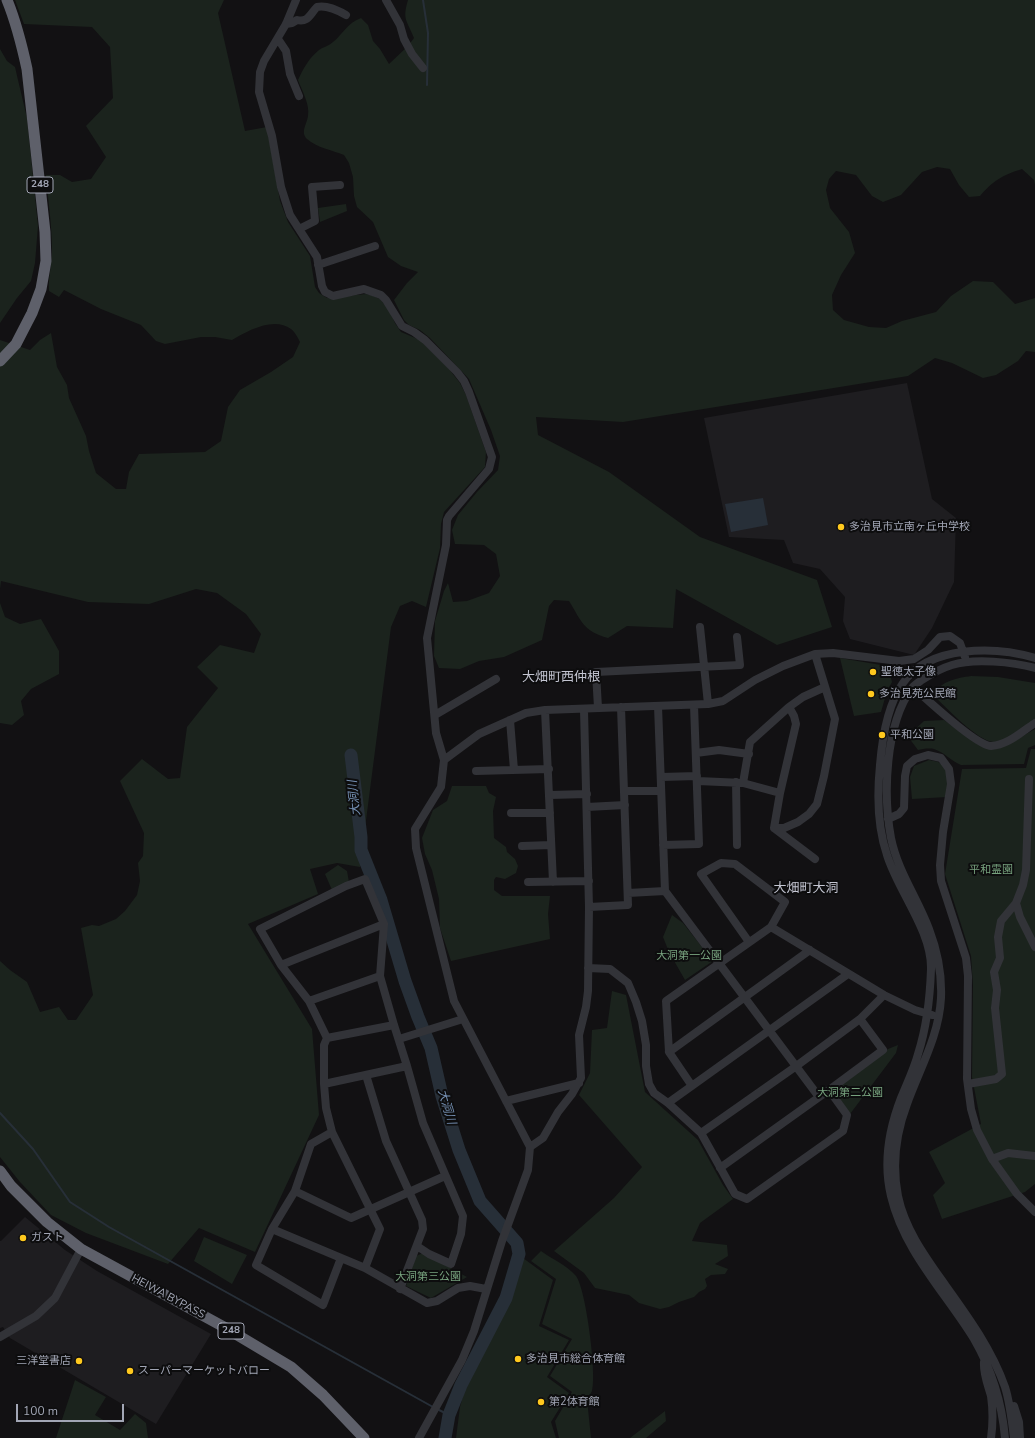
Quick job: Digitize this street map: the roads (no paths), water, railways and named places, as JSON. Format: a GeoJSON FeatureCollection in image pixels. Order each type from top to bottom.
{"type":"FeatureCollection","features":[{"type":"Feature","properties":{"kind":"highway","name":"248"},"geometry":{"type":"LineString","coordinates":[[0,361],[16,344],[32,313],[41,289],[46,261],[46,232],[27,69],[22,44],[7,0]]}},
{"type":"Feature","properties":{"kind":"highway","name":"248"},"geometry":{"type":"LineString","coordinates":[[0,1171],[11,1186],[47,1222],[81,1249]]}},
{"type":"Feature","properties":{"kind":"highway","name":"HEIWA BYPASS"},"geometry":{"type":"LineString","coordinates":[[81,1249],[224,1327],[291,1367],[323,1395],[364,1438]]}},
{"type":"Feature","properties":{"kind":"street"},"geometry":{"type":"LineString","coordinates":[[296,0],[286,24],[278,40],[264,61],[260,72],[260,92],[272,136],[281,186],[290,215],[317,257],[322,286],[325,292],[333,296],[364,289],[381,295],[386,300],[402,326],[425,340],[458,372],[469,392],[492,457],[489,469],[448,516],[447,520],[446,545],[427,638],[436,733],[444,760],[441,786],[415,829],[416,848],[454,1001],[530,1147],[528,1170],[502,1241],[474,1331],[462,1360],[419,1438]]}},
{"type":"Feature","properties":{"kind":"street"},"geometry":{"type":"LineString","coordinates":[[386,0],[400,26],[404,39],[412,54],[423,68]]}},
{"type":"Feature","properties":{"kind":"street"},"geometry":{"type":"LineString","coordinates":[[286,24],[292,23],[296,20],[302,22],[307,19],[317,7],[323,6],[346,14]]}},
{"type":"Feature","properties":{"kind":"street"},"geometry":{"type":"LineString","coordinates":[[278,40],[286,51],[290,74],[299,96]]}},
{"type":"Feature","properties":{"kind":"street"},"geometry":{"type":"LineString","coordinates":[[299,229],[314,221],[312,187],[340,185]]}},
{"type":"Feature","properties":{"kind":"street"},"geometry":{"type":"LineString","coordinates":[[318,265],[375,246]]}},
{"type":"Feature","properties":{"kind":"street"},"geometry":{"type":"LineString","coordinates":[[700,627],[708,704]]}},
{"type":"Feature","properties":{"kind":"street"},"geometry":{"type":"LineString","coordinates":[[444,760],[479,734],[526,713],[546,710],[584,710],[598,708],[708,704],[723,700],[755,680],[783,666],[816,654],[833,653],[899,661],[914,660],[928,650],[940,637],[950,636],[960,642],[967,662]]}},
{"type":"Feature","properties":{"kind":"street"},"geometry":{"type":"LineString","coordinates":[[598,708],[596,672],[740,665],[737,637]]}},
{"type":"Feature","properties":{"kind":"street"},"geometry":{"type":"LineString","coordinates":[[1005,1438],[1003,1417],[996,1388],[984,1359],[970,1334],[916,1255],[896,1215],[890,1193],[887,1154],[890,1135],[900,1101],[918,1056],[928,1014],[931,965],[920,925],[894,875],[886,853],[879,815],[878,794],[882,748],[893,702],[902,684],[911,673],[926,663],[963,652],[996,650],[1035,658]]}},
{"type":"Feature","properties":{"kind":"street"},"geometry":{"type":"LineString","coordinates":[[774,828],[784,828],[798,822],[809,814],[817,804],[824,776],[835,719],[816,654]]}},
{"type":"Feature","properties":{"kind":"street"},"geometry":{"type":"LineString","coordinates":[[1020,1438],[1019,1422],[1008,1387],[994,1360],[969,1319],[915,1239],[905,1219],[898,1197],[895,1158],[897,1138],[907,1104],[934,1038],[939,1017],[941,996],[936,950],[929,928],[903,876],[896,856],[888,819],[886,784],[895,727],[902,706],[912,687],[928,675],[952,665],[967,662],[1020,664],[1035,668]]}},
{"type":"Feature","properties":{"kind":"street"},"geometry":{"type":"LineString","coordinates":[[434,715],[496,679]]}},
{"type":"Feature","properties":{"kind":"street"},"geometry":{"type":"LineString","coordinates":[[737,845],[739,782],[749,754],[750,742],[789,707],[803,697],[825,687]]}},
{"type":"Feature","properties":{"kind":"street"},"geometry":{"type":"LineString","coordinates":[[912,687],[936,709],[970,735],[980,742],[990,746],[1009,741],[1035,723]]}},
{"type":"Feature","properties":{"kind":"street"},"geometry":{"type":"LineString","coordinates":[[663,845],[699,844],[698,778],[694,705]]}},
{"type":"Feature","properties":{"kind":"street"},"geometry":{"type":"LineString","coordinates":[[658,706],[665,891],[819,1098]]}},
{"type":"Feature","properties":{"kind":"street"},"geometry":{"type":"LineString","coordinates":[[590,907],[628,905],[621,707]]}},
{"type":"Feature","properties":{"kind":"street"},"geometry":{"type":"LineString","coordinates":[[774,828],[780,793],[796,724],[789,707]]}},
{"type":"Feature","properties":{"kind":"street"},"geometry":{"type":"LineString","coordinates":[[546,710],[553,882]]}},
{"type":"Feature","properties":{"kind":"street"},"geometry":{"type":"LineString","coordinates":[[530,1147],[543,1138],[558,1112],[582,1078],[579,1035],[586,1007],[590,907],[584,710]]}},
{"type":"Feature","properties":{"kind":"street"},"geometry":{"type":"LineString","coordinates":[[510,720],[514,770]]}},
{"type":"Feature","properties":{"kind":"street"},"geometry":{"type":"LineString","coordinates":[[696,753],[719,750],[749,754]]}},
{"type":"Feature","properties":{"kind":"street"},"geometry":{"type":"LineString","coordinates":[[888,819],[899,814],[904,808],[905,776],[907,766],[915,758],[928,755],[941,758],[949,769],[952,784],[943,832],[940,865],[941,881],[966,958],[968,976],[968,1084],[971,1109],[977,1130],[992,1159],[1017,1194],[1035,1212]]}},
{"type":"Feature","properties":{"kind":"street"},"geometry":{"type":"LineString","coordinates":[[476,771],[549,769]]}},
{"type":"Feature","properties":{"kind":"street"},"geometry":{"type":"LineString","coordinates":[[661,777],[698,778],[739,782],[780,793]]}},
{"type":"Feature","properties":{"kind":"street"},"geometry":{"type":"LineString","coordinates":[[968,1084],[996,1079],[1002,1074],[995,1008],[997,990],[994,972],[1000,958],[998,937],[1001,921],[1016,902],[1026,870],[1029,779]]}},
{"type":"Feature","properties":{"kind":"street"},"geometry":{"type":"LineString","coordinates":[[624,791],[661,791]]}},
{"type":"Feature","properties":{"kind":"street"},"geometry":{"type":"LineString","coordinates":[[550,795],[586,794]]}},
{"type":"Feature","properties":{"kind":"street"},"geometry":{"type":"LineString","coordinates":[[587,807],[625,805]]}},
{"type":"Feature","properties":{"kind":"street"},"geometry":{"type":"LineString","coordinates":[[511,813],[550,812]]}},
{"type":"Feature","properties":{"kind":"street"},"geometry":{"type":"LineString","coordinates":[[774,828],[815,859]]}},
{"type":"Feature","properties":{"kind":"street"},"geometry":{"type":"LineString","coordinates":[[522,846],[551,845]]}},
{"type":"Feature","properties":{"kind":"street"},"geometry":{"type":"LineString","coordinates":[[692,1086],[669,1052],[666,1002],[719,963],[750,942],[771,927],[785,902],[735,864],[721,863],[701,874],[750,942]]}},
{"type":"Feature","properties":{"kind":"street"},"geometry":{"type":"LineString","coordinates":[[1026,870],[1035,869]]}},
{"type":"Feature","properties":{"kind":"street"},"geometry":{"type":"LineString","coordinates":[[365,1268],[380,1229],[332,1132],[326,1108],[324,1084],[324,1045],[327,1038],[309,1001],[281,965],[260,929],[346,886],[365,879],[384,924],[380,976],[394,1025],[423,1123],[463,1216],[461,1234],[451,1264],[429,1254],[417,1246]]}},
{"type":"Feature","properties":{"kind":"street"},"geometry":{"type":"LineString","coordinates":[[528,882],[589,881]]}},
{"type":"Feature","properties":{"kind":"street"},"geometry":{"type":"LineString","coordinates":[[628,893],[665,891]]}},
{"type":"Feature","properties":{"kind":"street"},"geometry":{"type":"LineString","coordinates":[[1016,902],[1020,917],[1035,948]]}},
{"type":"Feature","properties":{"kind":"street"},"geometry":{"type":"LineString","coordinates":[[281,965],[384,924]]}},
{"type":"Feature","properties":{"kind":"street"},"geometry":{"type":"LineString","coordinates":[[771,927],[884,995],[915,1010],[939,1017]]}},
{"type":"Feature","properties":{"kind":"street"},"geometry":{"type":"LineString","coordinates":[[669,1052],[810,950]]}},
{"type":"Feature","properties":{"kind":"street"},"geometry":{"type":"LineString","coordinates":[[588,968],[610,969],[628,983],[642,1021],[646,1045],[646,1066],[649,1084],[654,1093],[668,1103],[701,1133],[735,1194],[746,1199],[843,1131],[847,1115],[829,1090]]}},
{"type":"Feature","properties":{"kind":"street"},"geometry":{"type":"LineString","coordinates":[[668,1103],[848,974]]}},
{"type":"Feature","properties":{"kind":"street"},"geometry":{"type":"LineString","coordinates":[[309,1001],[380,976]]}},
{"type":"Feature","properties":{"kind":"street"},"geometry":{"type":"LineString","coordinates":[[701,1133],[860,1019],[884,995]]}},
{"type":"Feature","properties":{"kind":"street"},"geometry":{"type":"LineString","coordinates":[[399,1039],[463,1019]]}},
{"type":"Feature","properties":{"kind":"street"},"geometry":{"type":"LineString","coordinates":[[720,1168],[819,1098],[883,1050],[860,1019]]}},
{"type":"Feature","properties":{"kind":"street"},"geometry":{"type":"LineString","coordinates":[[327,1038],[394,1025]]}},
{"type":"Feature","properties":{"kind":"street"},"geometry":{"type":"LineString","coordinates":[[324,1084],[407,1066]]}},
{"type":"Feature","properties":{"kind":"street"},"geometry":{"type":"LineString","coordinates":[[366,1075],[386,1141],[422,1220],[423,1229],[400,1289]]}},
{"type":"Feature","properties":{"kind":"street"},"geometry":{"type":"LineString","coordinates":[[506,1101],[579,1083]]}},
{"type":"Feature","properties":{"kind":"street"},"geometry":{"type":"LineString","coordinates":[[332,1132],[311,1144],[295,1191],[272,1229],[256,1265],[323,1306],[341,1258]]}},
{"type":"Feature","properties":{"kind":"street"},"geometry":{"type":"LineString","coordinates":[[992,1159],[1008,1153],[1035,1156]]}},
{"type":"Feature","properties":{"kind":"street"},"geometry":{"type":"LineString","coordinates":[[295,1191],[351,1218],[445,1176]]}},
{"type":"Feature","properties":{"kind":"street"},"geometry":{"type":"LineString","coordinates":[[272,1229],[365,1268],[400,1289],[426,1302],[437,1301],[458,1288],[470,1286],[486,1289]]}},
{"type":"Feature","properties":{"kind":"street"},"geometry":{"type":"LineString","coordinates":[[0,1336],[36,1316],[55,1298],[81,1249]]}},
{"type":"Feature","properties":{"kind":"street"},"geometry":{"type":"LineString","coordinates":[[984,1359],[983,1371],[991,1398],[993,1422],[991,1438]]}},
{"type":"Feature","properties":{"kind":"street"},"geometry":{"type":"LineString","coordinates":[[994,1360],[1005,1389],[1014,1438]]}},
{"type":"Feature","properties":{"kind":"waterway"},"geometry":{"type":"LineString","coordinates":[[423,0],[428,33],[427,85]]}},
{"type":"Feature","properties":{"kind":"waterway","name":"大洞川"},"geometry":{"type":"LineString","coordinates":[[351,755],[361,837],[361,850],[381,900],[405,981],[431,1048],[442,1096],[459,1150],[480,1201],[517,1243],[519,1254],[506,1298],[461,1385],[449,1415],[445,1438]]}},
{"type":"Feature","properties":{"kind":"waterway"},"geometry":{"type":"LineString","coordinates":[[0,1113],[33,1149],[70,1202],[109,1227],[433,1407]]}},
{"type":"Feature","properties":{"kind":"waterway"},"geometry":{"type":"LineString","coordinates":[[437,1409],[449,1415]]}},
{"type":"Feature","properties":{"kind":"place","name":"多治見市立南ヶ丘中学校"},"geometry":{"type":"Point","coordinates":[841,527]}},
{"type":"Feature","properties":{"kind":"place","name":"聖徳太子像"},"geometry":{"type":"Point","coordinates":[873,672]}},
{"type":"Feature","properties":{"kind":"place","name":"多治見苑公民館"},"geometry":{"type":"Point","coordinates":[871,694]}},
{"type":"Feature","properties":{"kind":"place","name":"平和公園"},"geometry":{"type":"Point","coordinates":[882,735]}},
{"type":"Feature","properties":{"kind":"place","name":"ガスト"},"geometry":{"type":"Point","coordinates":[23,1238]}},
{"type":"Feature","properties":{"kind":"place","name":"多治見市総合体育館"},"geometry":{"type":"Point","coordinates":[518,1359]}},
{"type":"Feature","properties":{"kind":"place","name":"三洋堂書店"},"geometry":{"type":"Point","coordinates":[79,1361]}},
{"type":"Feature","properties":{"kind":"place","name":"スーパーマーケットバロー"},"geometry":{"type":"Point","coordinates":[130,1371]}},
{"type":"Feature","properties":{"kind":"place","name":"第2体育館"},"geometry":{"type":"Point","coordinates":[541,1402]}},
{"type":"Feature","properties":{"kind":"district","name":"大畑町西仲根"},"geometry":{"type":"Point","coordinates":[561,678]}},
{"type":"Feature","properties":{"kind":"district","name":"大畑町大洞"},"geometry":{"type":"Point","coordinates":[806,889]}},
{"type":"Feature","properties":{"kind":"park label","name":"平和霊園"},"geometry":{"type":"Point","coordinates":[991,870]}},
{"type":"Feature","properties":{"kind":"park label","name":"大洞第一公園"},"geometry":{"type":"Point","coordinates":[689,956]}},
{"type":"Feature","properties":{"kind":"park label","name":"大洞第二公園"},"geometry":{"type":"Point","coordinates":[850,1093]}},
{"type":"Feature","properties":{"kind":"park label","name":"大洞第三公園"},"geometry":{"type":"Point","coordinates":[428,1277]}}]}
